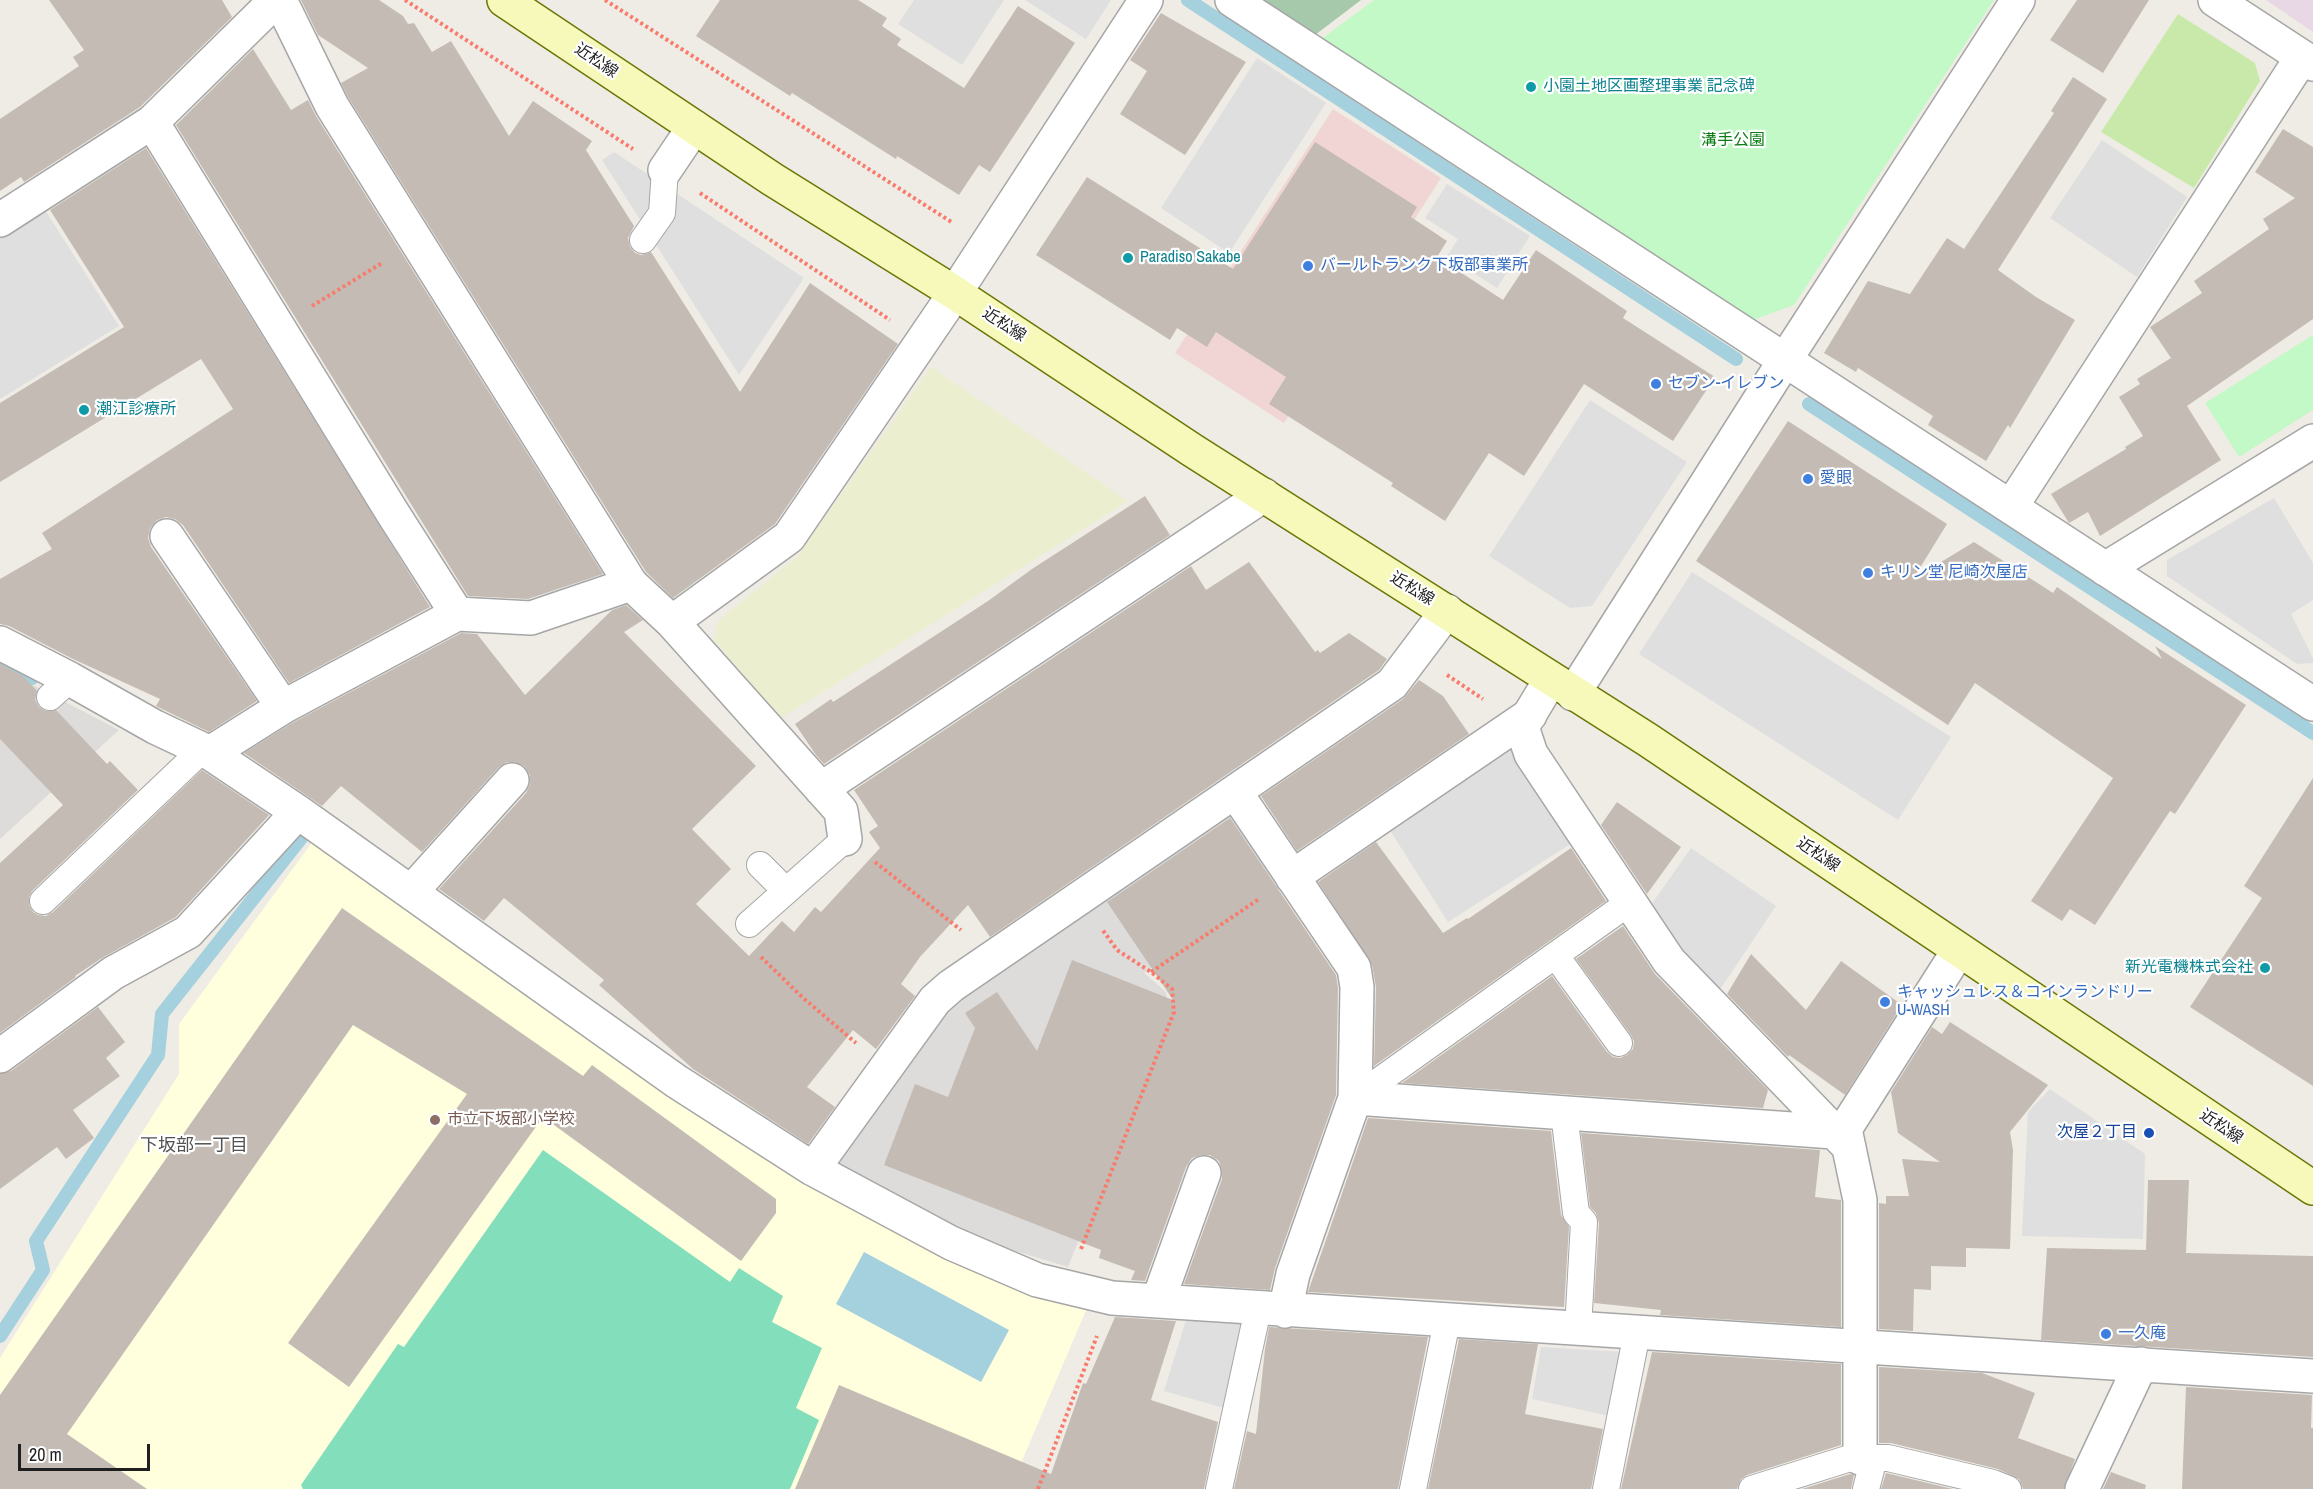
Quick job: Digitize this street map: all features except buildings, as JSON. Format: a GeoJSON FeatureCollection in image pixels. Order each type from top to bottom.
{"type":"FeatureCollection","features":[{"type":"Feature","properties":{"kind":"street"},"geometry":{"type":"LineString","coordinates":[[0,220],[152,122],[276,0]]}},
{"type":"Feature","properties":{"kind":"street"},"geometry":{"type":"LineString","coordinates":[[280,0],[332,106],[632,584],[672,622],[822,789],[841,812],[844,839]]}},
{"type":"Feature","properties":{"kind":"street"},"geometry":{"type":"LineString","coordinates":[[672,622],[789,537],[955,293],[1146,0]]}},
{"type":"Feature","properties":{"kind":"street"},"geometry":{"type":"LineString","coordinates":[[1232,0],[2311,702]]}},
{"type":"Feature","properties":{"kind":"street"},"geometry":{"type":"LineString","coordinates":[[1292,877],[1530,715],[1562,687],[1785,360],[2019,0]]}},
{"type":"Feature","properties":{"kind":"street"},"geometry":{"type":"LineString","coordinates":[[2011,507],[2308,61],[2215,0]]}},
{"type":"Feature","properties":{"kind":"street","name":"近松線"},"geometry":{"type":"LineString","coordinates":[[525,6],[694,127],[772,179],[955,293],[1264,495],[1648,740],[2313,1188]]}},
{"type":"Feature","properties":{"kind":"street"},"geometry":{"type":"LineString","coordinates":[[152,122],[457,614]]}},
{"type":"Feature","properties":{"kind":"street"},"geometry":{"type":"LineString","coordinates":[[665,170],[694,127]]}},
{"type":"Feature","properties":{"kind":"street"},"geometry":{"type":"LineString","coordinates":[[2105,569],[2313,441]]}},
{"type":"Feature","properties":{"kind":"street"},"geometry":{"type":"LineString","coordinates":[[822,789],[1264,495]]}},
{"type":"Feature","properties":{"kind":"street"},"geometry":{"type":"LineString","coordinates":[[167,536],[283,707]]}},
{"type":"Feature","properties":{"kind":"street"},"geometry":{"type":"LineString","coordinates":[[200,756],[283,707],[457,614],[531,618],[632,584]]}},
{"type":"Feature","properties":{"kind":"street"},"geometry":{"type":"LineString","coordinates":[[813,1169],[935,1000],[994,956],[1081,899],[1392,684],[1447,611]]}},
{"type":"Feature","properties":{"kind":"street"},"geometry":{"type":"LineString","coordinates":[[0,643],[60,688],[155,727],[200,756],[288,823],[411,892],[676,1081],[813,1169],[951,1244],[1037,1280],[1112,1298],[2313,1376]]}},
{"type":"Feature","properties":{"kind":"street"},"geometry":{"type":"LineString","coordinates":[[1530,715],[1522,728],[1531,754],[1669,962],[1841,1140],[1860,1200],[1859,1346],[1867,1468]]}},
{"type":"Feature","properties":{"kind":"street"},"geometry":{"type":"LineString","coordinates":[[411,892],[512,780]]}},
{"type":"Feature","properties":{"kind":"street"},"geometry":{"type":"LineString","coordinates":[[1236,793],[1354,968],[1358,987],[1355,1098],[1293,1274],[1272,1310]]}},
{"type":"Feature","properties":{"kind":"street"},"geometry":{"type":"LineString","coordinates":[[0,1056],[113,973],[188,932],[288,823]]}},
{"type":"Feature","properties":{"kind":"street"},"geometry":{"type":"LineString","coordinates":[[1841,1140],[1845,1129],[1959,950]]}},
{"type":"Feature","properties":{"kind":"street"},"geometry":{"type":"LineString","coordinates":[[1355,1098],[1564,1113],[1841,1140]]}},
{"type":"Feature","properties":{"kind":"street"},"geometry":{"type":"LineString","coordinates":[[1158,1301],[1204,1173]]}},
{"type":"Feature","properties":{"kind":"street"},"geometry":{"type":"LineString","coordinates":[[2082,1489],[2141,1364]]}},
{"type":"Feature","properties":{"kind":"lane"},"geometry":{"type":"LineString","coordinates":[[643,240],[662,213],[665,170]]}},
{"type":"Feature","properties":{"kind":"lane"},"geometry":{"type":"LineString","coordinates":[[43,901],[200,756]]}},
{"type":"Feature","properties":{"kind":"lane"},"geometry":{"type":"LineString","coordinates":[[749,924],[844,839]]}},
{"type":"Feature","properties":{"kind":"lane"},"geometry":{"type":"LineString","coordinates":[[760,864],[786,891]]}},
{"type":"Feature","properties":{"kind":"lane"},"geometry":{"type":"LineString","coordinates":[[1355,1098],[1630,902]]}},
{"type":"Feature","properties":{"kind":"lane"},"geometry":{"type":"LineString","coordinates":[[1556,956],[1619,1043]]}},
{"type":"Feature","properties":{"kind":"lane"},"geometry":{"type":"LineString","coordinates":[[1564,1113],[1576,1214],[1584,1222],[1578,1329]]}},
{"type":"Feature","properties":{"kind":"lane"},"geometry":{"type":"LineString","coordinates":[[1219,1489],[1272,1310]]}},
{"type":"Feature","properties":{"kind":"lane"},"geometry":{"type":"LineString","coordinates":[[1413,1489],[1447,1321]]}},
{"type":"Feature","properties":{"kind":"lane"},"geometry":{"type":"LineString","coordinates":[[1606,1489],[1637,1333]]}},
{"type":"Feature","properties":{"kind":"lane"},"geometry":{"type":"LineString","coordinates":[[1752,1489],[1847,1459],[1867,1468],[1888,1458],[1993,1483],[2008,1489]]}},
{"type":"Feature","properties":{"kind":"path"},"geometry":{"type":"LineString","coordinates":[[405,0],[889,318],[895,328]]}},
{"type":"Feature","properties":{"kind":"path"},"geometry":{"type":"LineString","coordinates":[[605,0],[950,222],[961,224]]}},
{"type":"Feature","properties":{"kind":"path"},"geometry":{"type":"LineString","coordinates":[[278,326],[416,242]]}},
{"type":"Feature","properties":{"kind":"path"},"geometry":{"type":"LineString","coordinates":[[1412,657],[1433,670],[1441,671],[1488,702]]}},
{"type":"Feature","properties":{"kind":"path"},"geometry":{"type":"LineString","coordinates":[[844,839],[994,956]]}},
{"type":"Feature","properties":{"kind":"path"},"geometry":{"type":"LineString","coordinates":[[1151,972],[1292,877]]}},
{"type":"Feature","properties":{"kind":"path"},"geometry":{"type":"LineString","coordinates":[[1067,1287],[1174,1012],[1172,989],[1117,950],[1081,899]]}},
{"type":"Feature","properties":{"kind":"path"},"geometry":{"type":"LineString","coordinates":[[753,949],[802,997],[886,1068]]}},
{"type":"Feature","properties":{"kind":"path"},"geometry":{"type":"LineString","coordinates":[[1038,1489],[1112,1298]]}},
{"type":"Feature","properties":{"kind":"shaded area"},"geometry":{"type":"Polygon","coordinates":[[[914,0],[1004,0],[962,65],[898,24],[914,0]]]}},
{"type":"Feature","properties":{"kind":"shaded area"},"geometry":{"type":"Polygon","coordinates":[[[1025,0],[1111,0],[1086,39],[1025,0]]]}},
{"type":"Feature","properties":{"kind":"shaded area"},"geometry":{"type":"Polygon","coordinates":[[[1264,0],[1361,0],[1315,35],[1264,0]]]}},
{"type":"Feature","properties":{"kind":"shaded area"},"geometry":{"type":"Polygon","coordinates":[[[2266,0],[2313,0],[2313,32],[2266,0]]]}},
{"type":"Feature","properties":{"kind":"shaded area"},"geometry":{"type":"Polygon","coordinates":[[[1257,58],[1326,103],[1229,253],[1161,208],[1257,58]]]}},
{"type":"Feature","properties":{"kind":"shaded area","name":"バールトランク下坂部事業所"},"geometry":{"type":"Polygon","coordinates":[[[1333,109],[1441,178],[1284,423],[1175,353],[1333,109]]]}},
{"type":"Feature","properties":{"kind":"shaded area"},"geometry":{"type":"Polygon","coordinates":[[[2102,140],[2187,197],[2137,277],[2050,218],[2102,140]]]}},
{"type":"Feature","properties":{"kind":"shaded area"},"geometry":{"type":"Polygon","coordinates":[[[614,152],[804,278],[739,375],[602,160],[614,152]]]}},
{"type":"Feature","properties":{"kind":"shaded area"},"geometry":{"type":"Polygon","coordinates":[[[1447,184],[1530,236],[1497,288],[1447,256],[1458,239],[1425,218],[1447,184]]]}},
{"type":"Feature","properties":{"kind":"shaded area"},"geometry":{"type":"Polygon","coordinates":[[[45,210],[119,326],[0,399],[0,238],[45,210]]]}},
{"type":"Feature","properties":{"kind":"shaded area"},"geometry":{"type":"Polygon","coordinates":[[[931,367],[1128,501],[780,719],[714,640],[718,621],[797,557],[931,367]]]}},
{"type":"Feature","properties":{"kind":"shaded area"},"geometry":{"type":"Polygon","coordinates":[[[1590,400],[1687,462],[1592,606],[1570,608],[1489,556],[1590,400]]]}},
{"type":"Feature","properties":{"kind":"shaded area"},"geometry":{"type":"Polygon","coordinates":[[[2274,498],[2313,563],[2313,600],[2291,614],[2313,658],[2313,663],[2297,664],[2167,576],[2167,560],[2274,498]]]}},
{"type":"Feature","properties":{"kind":"shaded area"},"geometry":{"type":"Polygon","coordinates":[[[1692,572],[1951,737],[1898,820],[1639,654],[1692,572]]]}},
{"type":"Feature","properties":{"kind":"shaded area"},"geometry":{"type":"Polygon","coordinates":[[[0,668],[119,730],[0,839],[0,668]]]}},
{"type":"Feature","properties":{"kind":"shaded area"},"geometry":{"type":"Polygon","coordinates":[[[1509,745],[1572,843],[1448,922],[1386,824],[1509,745]]]}},
{"type":"Feature","properties":{"kind":"shaded area"},"geometry":{"type":"Polygon","coordinates":[[[1235,798],[1287,876],[1144,973],[1166,992],[1169,1012],[1068,1267],[943,1229],[828,1166],[952,992],[1235,798]]]}},
{"type":"Feature","properties":{"kind":"shaded area","name":"市立下坂部小学校"},"geometry":{"type":"Polygon","coordinates":[[[316,837],[595,1037],[1087,1308],[1010,1489],[0,1489],[0,1358],[179,1074],[179,1024],[316,837]]]}},
{"type":"Feature","properties":{"kind":"shaded area"},"geometry":{"type":"Polygon","coordinates":[[[1691,848],[1776,906],[1715,997],[1646,912],[1691,848]]]}},
{"type":"Feature","properties":{"kind":"shaded area"},"geometry":{"type":"Polygon","coordinates":[[[2050,1089],[2145,1154],[2143,1239],[2022,1236],[2028,1112],[2050,1089]]]}},
{"type":"Feature","properties":{"kind":"shaded area"},"geometry":{"type":"Polygon","coordinates":[[[1187,1317],[1244,1320],[1224,1408],[1164,1391],[1187,1317]]]}},
{"type":"Feature","properties":{"kind":"shaded area"},"geometry":{"type":"Polygon","coordinates":[[[1541,1347],[1623,1352],[1609,1416],[1532,1399],[1541,1347]]]}},
{"type":"Feature","properties":{"kind":"green space","name":"溝手公園"},"geometry":{"type":"Polygon","coordinates":[[[1374,0],[1994,0],[1794,305],[1750,321],[1320,40],[1374,0]]]}},
{"type":"Feature","properties":{"kind":"green space"},"geometry":{"type":"Polygon","coordinates":[[[2178,14],[2255,63],[2260,81],[2194,188],[2101,132],[2178,14]]]}},
{"type":"Feature","properties":{"kind":"green space"},"geometry":{"type":"Polygon","coordinates":[[[2313,335],[2313,410],[2239,457],[2205,403],[2313,335]]]}},
{"type":"Feature","properties":{"kind":"green space"},"geometry":{"type":"Polygon","coordinates":[[[543,1150],[730,1282],[739,1268],[783,1296],[772,1322],[822,1348],[796,1408],[819,1420],[790,1489],[303,1489],[301,1485],[398,1344],[404,1347],[543,1150]]]}},
{"type":"Feature","properties":{"kind":"water"},"geometry":{"type":"Polygon","coordinates":[[[864,1252],[1009,1330],[981,1382],[836,1304],[864,1252]]]}},
{"type":"Feature","properties":{"kind":"waterway"},"geometry":{"type":"LineString","coordinates":[[1188,0],[1736,359]]}},
{"type":"Feature","properties":{"kind":"waterway"},"geometry":{"type":"LineString","coordinates":[[1809,404],[2313,733]]}},
{"type":"Feature","properties":{"kind":"waterway"},"geometry":{"type":"LineString","coordinates":[[0,662],[32,678]]}},
{"type":"Feature","properties":{"kind":"waterway"},"geometry":{"type":"LineString","coordinates":[[0,1336],[43,1270],[36,1241],[158,1055],[162,1014],[305,833],[294,825]]}},
{"type":"Feature","properties":{"kind":"place","name":"小園土地区画整理事業 記念碑"},"geometry":{"type":"Point","coordinates":[1531,87]}},
{"type":"Feature","properties":{"kind":"place","name":"Paradiso Sakabe"},"geometry":{"type":"Point","coordinates":[1128,258]}},
{"type":"Feature","properties":{"kind":"place","name":"バールトランク下坂部事業所"},"geometry":{"type":"Point","coordinates":[1308,266]}},
{"type":"Feature","properties":{"kind":"place","name":"セブン-イレブン"},"geometry":{"type":"Point","coordinates":[1656,384]}},
{"type":"Feature","properties":{"kind":"place","name":"潮江診療所"},"geometry":{"type":"Point","coordinates":[84,410]}},
{"type":"Feature","properties":{"kind":"place","name":"愛眼"},"geometry":{"type":"Point","coordinates":[1808,479]}},
{"type":"Feature","properties":{"kind":"place","name":"キリン堂 尼崎次屋店"},"geometry":{"type":"Point","coordinates":[1868,573]}},
{"type":"Feature","properties":{"kind":"place","name":"新光電機株式会社"},"geometry":{"type":"Point","coordinates":[2265,968]}},
{"type":"Feature","properties":{"kind":"place","name":"キャッシュレス＆コインランドリー U-WASH"},"geometry":{"type":"Point","coordinates":[1885,1002]}},
{"type":"Feature","properties":{"kind":"place","name":"市立下坂部小学校"},"geometry":{"type":"Point","coordinates":[435,1120]}},
{"type":"Feature","properties":{"kind":"place","name":"次屋２丁目"},"geometry":{"type":"Point","coordinates":[2149,1133]}},
{"type":"Feature","properties":{"kind":"place","name":"一久庵"},"geometry":{"type":"Point","coordinates":[2106,1334]}},
{"type":"Feature","properties":{"kind":"district","name":"下坂部一丁目"},"geometry":{"type":"Point","coordinates":[194,1146]}}]}
